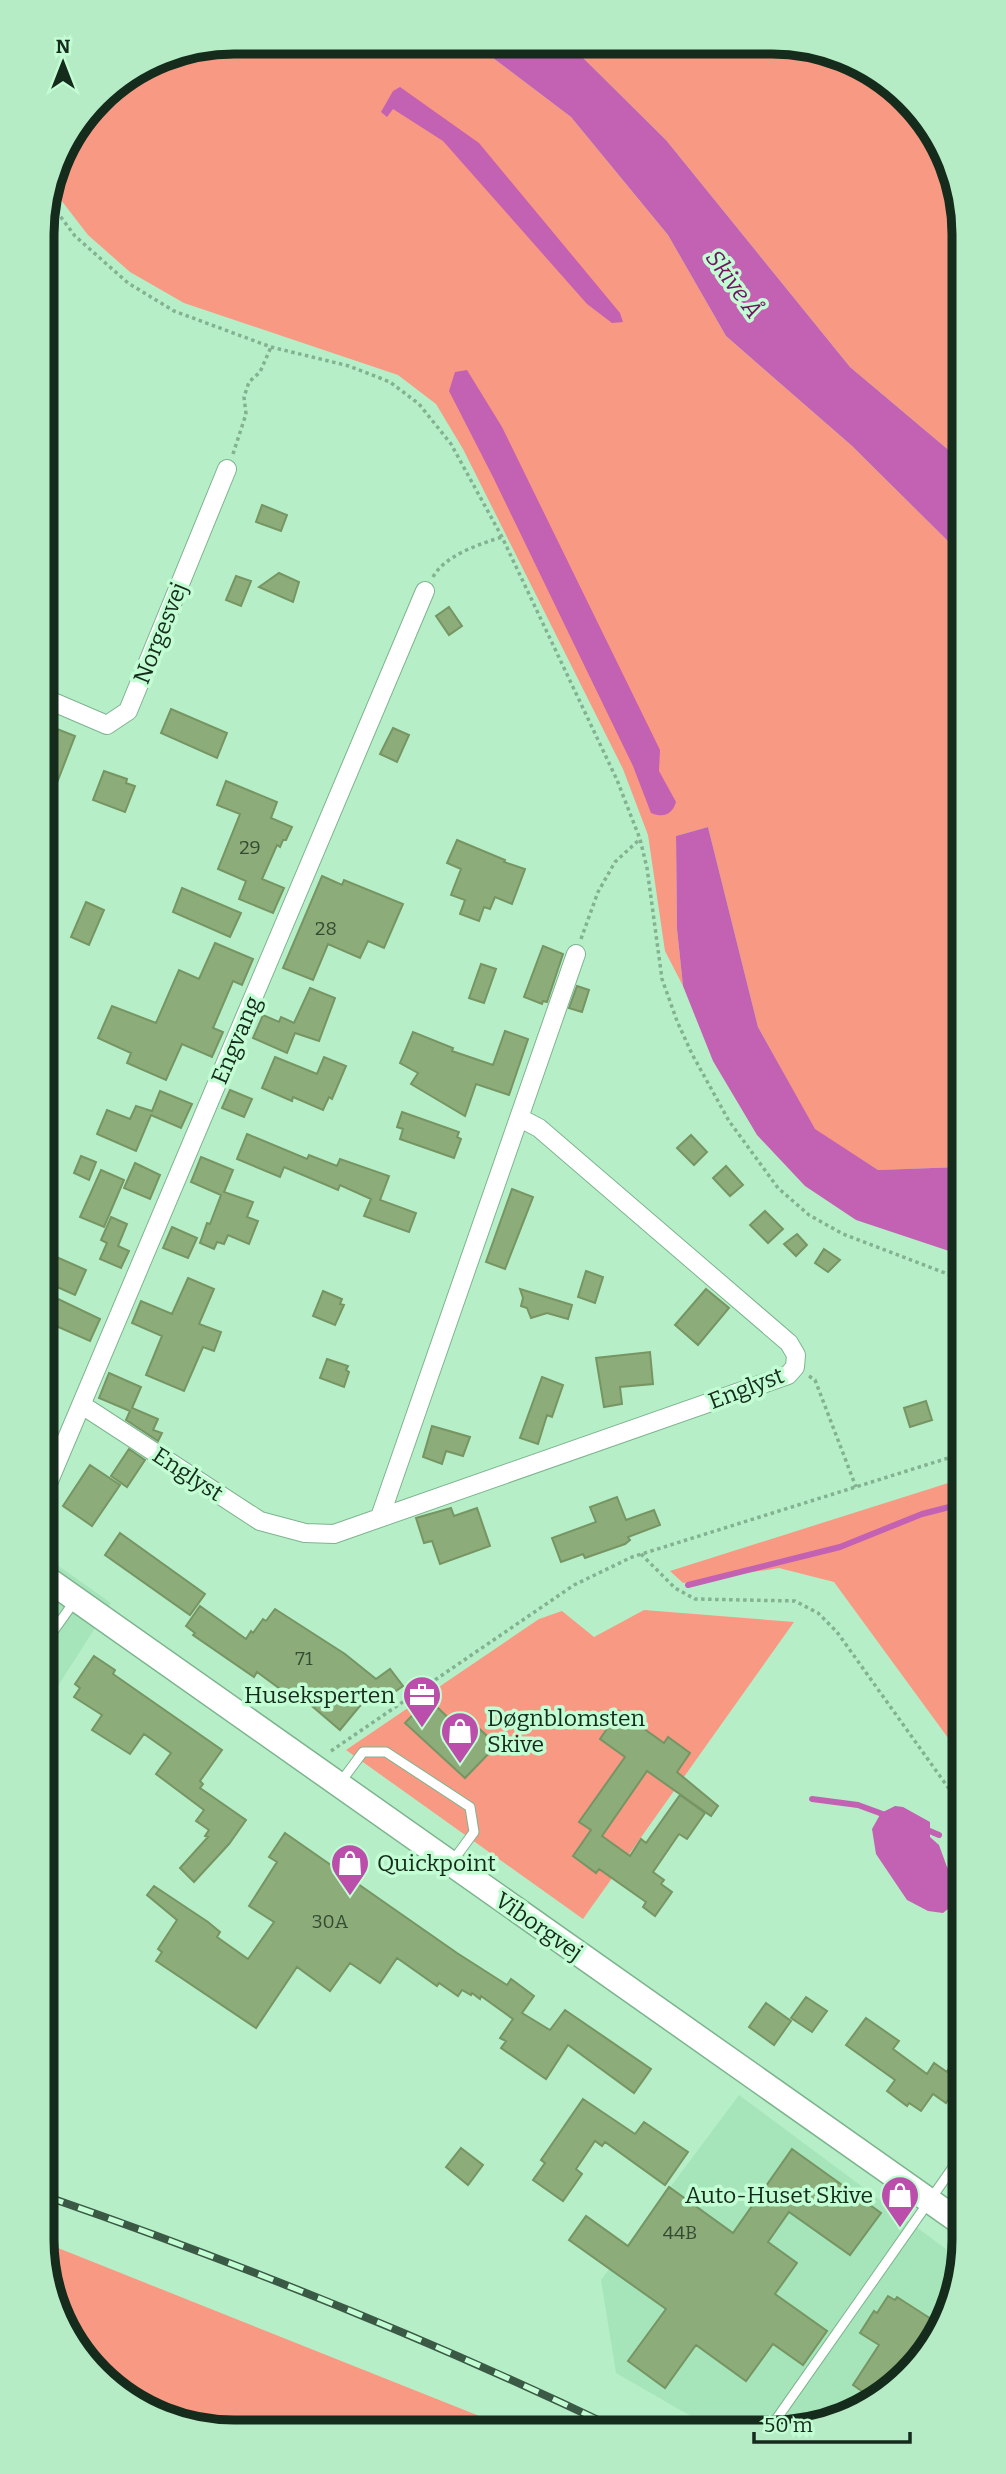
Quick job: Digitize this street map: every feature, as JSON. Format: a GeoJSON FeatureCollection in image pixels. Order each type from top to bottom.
{"type":"FeatureCollection","features":[{"type":"Feature","properties":{"kind":"street","name":"Norgesvej"},"geometry":{"type":"LineString","coordinates":[[55,703],[107,725],[128,711],[227,469]]}},
{"type":"Feature","properties":{"kind":"street","name":"Engvang"},"geometry":{"type":"LineString","coordinates":[[54,1469],[425,591]]}},
{"type":"Feature","properties":{"kind":"street"},"geometry":{"type":"LineString","coordinates":[[380,1517],[576,954]]}},
{"type":"Feature","properties":{"kind":"street","name":"Englyst"},"geometry":{"type":"LineString","coordinates":[[82,1405],[260,1521],[305,1533],[334,1534],[788,1375],[795,1367],[796,1355],[789,1343],[539,1128],[520,1118]]}},
{"type":"Feature","properties":{"kind":"street","name":"Viborgvej"},"geometry":{"type":"LineString","coordinates":[[54,1584],[951,2216]]}},
{"type":"Feature","properties":{"kind":"lane"},"geometry":{"type":"LineString","coordinates":[[54,1630],[76,1600]]}},
{"type":"Feature","properties":{"kind":"lane"},"geometry":{"type":"LineString","coordinates":[[339,1784],[363,1752],[387,1752],[470,1807],[474,1832],[451,1863]]}},
{"type":"Feature","properties":{"kind":"lane"},"geometry":{"type":"LineString","coordinates":[[776,2420],[951,2175]]}},
{"type":"Feature","properties":{"kind":"path"},"geometry":{"type":"LineString","coordinates":[[56,211],[75,236],[128,283],[174,311],[271,348],[349,366],[390,382],[419,404],[452,444],[502,537],[617,780],[640,839],[647,868],[662,979],[692,1054],[729,1121],[778,1188],[809,1215],[843,1234],[951,1275]]}},
{"type":"Feature","properties":{"kind":"path"},"geometry":{"type":"LineString","coordinates":[[227,469],[246,414],[244,397],[249,382],[260,372],[271,348]]}},
{"type":"Feature","properties":{"kind":"path"},"geometry":{"type":"LineString","coordinates":[[445,564],[460,554],[502,537]]}},
{"type":"Feature","properties":{"kind":"path"},"geometry":{"type":"LineString","coordinates":[[576,954],[598,892],[615,862],[640,839]]}},
{"type":"Feature","properties":{"kind":"path"},"geometry":{"type":"LineString","coordinates":[[795,1367],[815,1380],[856,1487]]}},
{"type":"Feature","properties":{"kind":"path"},"geometry":{"type":"LineString","coordinates":[[316,1768],[335,1746],[574,1585],[641,1554],[951,1457]]}},
{"type":"Feature","properties":{"kind":"path"},"geometry":{"type":"LineString","coordinates":[[641,1554],[675,1588],[695,1599],[795,1601],[818,1613],[837,1632],[951,1792]]}},
{"type":"Feature","properties":{"kind":"shaded area"},"geometry":{"type":"Polygon","coordinates":[[[579,54],[772,54],[807,58],[852,73],[872,85],[891,99],[915,124],[938,165],[950,210],[952,453],[850,367],[666,140],[579,54]]]}},
{"type":"Feature","properties":{"kind":"shaded area"},"geometry":{"type":"Polygon","coordinates":[[[222,55],[485,55],[571,117],[668,235],[726,336],[851,445],[952,545],[952,1167],[878,1170],[815,1130],[758,1027],[708,827],[676,836],[677,929],[683,986],[665,951],[648,835],[623,769],[463,449],[436,404],[398,375],[184,303],[130,272],[88,235],[58,197],[73,154],[99,115],[115,99],[154,73],[187,60],[222,55]]]}},
{"type":"Feature","properties":{"kind":"shaded area"},"geometry":{"type":"Polygon","coordinates":[[[951,1482],[951,1742],[834,1582],[779,1568],[683,1583],[670,1571],[951,1482]]]}},
{"type":"Feature","properties":{"kind":"shaded area"},"geometry":{"type":"Polygon","coordinates":[[[54,1563],[111,1603],[54,1692],[54,1563]]]}},
{"type":"Feature","properties":{"kind":"shaded area"},"geometry":{"type":"Polygon","coordinates":[[[644,1610],[794,1622],[583,1919],[346,1750],[539,1619],[562,1611],[594,1637],[644,1610]]]}},
{"type":"Feature","properties":{"kind":"shaded area"},"geometry":{"type":"Polygon","coordinates":[[[739,2095],[951,2253],[942,2298],[928,2330],[915,2350],[891,2375],[862,2396],[841,2406],[819,2414],[772,2420],[698,2420],[616,2373],[601,2280],[739,2095]]]}},
{"type":"Feature","properties":{"kind":"shaded area"},"geometry":{"type":"Polygon","coordinates":[[[55,2247],[489,2420],[234,2420],[187,2414],[165,2406],[124,2383],[91,2350],[78,2330],[60,2287],[55,2247]]]}},
{"type":"Feature","properties":{"kind":"water","name":"Skive Å"},"geometry":{"type":"Polygon","coordinates":[[[579,54],[666,140],[850,367],[952,453],[952,545],[851,445],[726,336],[668,235],[571,117],[485,55],[579,54]]]}},
{"type":"Feature","properties":{"kind":"water"},"geometry":{"type":"Polygon","coordinates":[[[400,87],[479,143],[620,313],[623,322],[612,323],[587,304],[443,141],[393,109],[387,117],[381,112],[393,91],[400,87]]]}},
{"type":"Feature","properties":{"kind":"water"},"geometry":{"type":"Polygon","coordinates":[[[467,370],[502,427],[660,750],[659,771],[676,802],[666,814],[651,813],[633,766],[449,391],[455,372],[467,370]]]}},
{"type":"Feature","properties":{"kind":"water"},"geometry":{"type":"Polygon","coordinates":[[[708,827],[758,1027],[815,1129],[878,1170],[952,1167],[951,1252],[856,1220],[805,1186],[757,1135],[713,1061],[683,986],[677,929],[676,836],[708,827]]]}},
{"type":"Feature","properties":{"kind":"water"},"geometry":{"type":"Polygon","coordinates":[[[895,1806],[903,1807],[930,1822],[930,1837],[939,1845],[951,1871],[951,1906],[943,1913],[928,1911],[907,1900],[876,1854],[872,1829],[881,1813],[895,1806]]]}},
{"type":"Feature","properties":{"kind":"building"},"geometry":{"type":"Polygon","coordinates":[[[262,505],[287,515],[281,531],[256,522],[262,505]]]}},
{"type":"Feature","properties":{"kind":"building"},"geometry":{"type":"Polygon","coordinates":[[[279,573],[299,582],[293,602],[259,587],[279,573]]]}},
{"type":"Feature","properties":{"kind":"building"},"geometry":{"type":"Polygon","coordinates":[[[236,576],[251,581],[241,606],[226,600],[236,576]]]}},
{"type":"Feature","properties":{"kind":"building"},"geometry":{"type":"Polygon","coordinates":[[[449,607],[462,626],[449,635],[436,616],[449,607]]]}},
{"type":"Feature","properties":{"kind":"building"},"geometry":{"type":"Polygon","coordinates":[[[171,709],[227,733],[217,758],[161,733],[171,709]]]}},
{"type":"Feature","properties":{"kind":"building"},"geometry":{"type":"Polygon","coordinates":[[[393,728],[409,735],[397,762],[380,754],[393,728]]]}},
{"type":"Feature","properties":{"kind":"building"},"geometry":{"type":"Polygon","coordinates":[[[57,729],[75,736],[55,789],[57,729]]]}},
{"type":"Feature","properties":{"kind":"building"},"geometry":{"type":"Polygon","coordinates":[[[104,771],[127,779],[126,783],[135,786],[125,812],[93,800],[104,771]]]}},
{"type":"Feature","properties":{"kind":"building"},"geometry":{"type":"Polygon","coordinates":[[[226,781],[277,802],[271,818],[292,827],[286,840],[283,840],[280,847],[277,845],[262,879],[284,888],[273,913],[239,899],[246,881],[218,869],[240,814],[217,805],[226,781]]]}},
{"type":"Feature","properties":{"kind":"building"},"geometry":{"type":"Polygon","coordinates":[[[457,840],[525,869],[512,904],[495,897],[490,909],[484,907],[479,921],[460,914],[465,900],[451,895],[461,869],[447,863],[457,840]]]}},
{"type":"Feature","properties":{"kind":"building"},"geometry":{"type":"Polygon","coordinates":[[[322,876],[342,885],[344,880],[403,904],[384,948],[368,941],[360,958],[328,944],[313,980],[283,968],[322,876]]]}},
{"type":"Feature","properties":{"kind":"building"},"geometry":{"type":"Polygon","coordinates":[[[182,888],[241,913],[230,937],[173,912],[182,888]]]}},
{"type":"Feature","properties":{"kind":"building"},"geometry":{"type":"Polygon","coordinates":[[[86,902],[104,910],[89,945],[71,937],[86,902]]]}},
{"type":"Feature","properties":{"kind":"building"},"geometry":{"type":"Polygon","coordinates":[[[215,943],[253,959],[242,985],[233,981],[213,1028],[223,1032],[212,1057],[182,1044],[166,1080],[127,1063],[131,1053],[98,1038],[112,1006],[156,1023],[179,970],[199,979],[215,943]]]}},
{"type":"Feature","properties":{"kind":"building"},"geometry":{"type":"Polygon","coordinates":[[[543,946],[563,954],[547,1002],[543,1001],[542,1004],[524,997],[543,946]]]}},
{"type":"Feature","properties":{"kind":"building"},"geometry":{"type":"Polygon","coordinates":[[[481,964],[496,969],[484,1003],[469,998],[481,964]]]}},
{"type":"Feature","properties":{"kind":"building"},"geometry":{"type":"Polygon","coordinates":[[[577,986],[589,990],[582,1012],[569,1008],[577,986]]]}},
{"type":"Feature","properties":{"kind":"building"},"geometry":{"type":"Polygon","coordinates":[[[310,988],[335,998],[319,1041],[295,1033],[287,1053],[253,1038],[263,1015],[279,1022],[281,1017],[294,1023],[310,988]]]}},
{"type":"Feature","properties":{"kind":"building"},"geometry":{"type":"Polygon","coordinates":[[[505,1031],[528,1039],[509,1095],[476,1084],[465,1116],[411,1084],[418,1073],[400,1063],[413,1032],[453,1048],[452,1051],[493,1065],[505,1031]]]}},
{"type":"Feature","properties":{"kind":"building"},"geometry":{"type":"Polygon","coordinates":[[[275,1057],[317,1074],[324,1057],[346,1066],[332,1099],[329,1097],[323,1110],[262,1088],[275,1057]]]}},
{"type":"Feature","properties":{"kind":"building"},"geometry":{"type":"Polygon","coordinates":[[[230,1090],[252,1099],[244,1117],[222,1108],[230,1090]]]}},
{"type":"Feature","properties":{"kind":"building"},"geometry":{"type":"Polygon","coordinates":[[[160,1091],[192,1104],[181,1128],[151,1115],[136,1151],[97,1134],[107,1110],[130,1119],[136,1106],[152,1111],[160,1091]]]}},
{"type":"Feature","properties":{"kind":"building"},"geometry":{"type":"Polygon","coordinates":[[[402,1112],[459,1132],[457,1137],[461,1139],[454,1158],[400,1139],[403,1129],[397,1127],[402,1112]]]}},
{"type":"Feature","properties":{"kind":"building"},"geometry":{"type":"Polygon","coordinates":[[[247,1134],[307,1159],[309,1155],[337,1166],[340,1159],[389,1176],[380,1200],[416,1213],[409,1232],[364,1216],[371,1199],[340,1185],[338,1190],[284,1167],[280,1177],[237,1159],[247,1134]]]}},
{"type":"Feature","properties":{"kind":"building"},"geometry":{"type":"Polygon","coordinates":[[[691,1135],[707,1152],[694,1165],[677,1148],[691,1135]]]}},
{"type":"Feature","properties":{"kind":"building"},"geometry":{"type":"Polygon","coordinates":[[[81,1156],[96,1162],[89,1180],[74,1173],[81,1156]]]}},
{"type":"Feature","properties":{"kind":"building"},"geometry":{"type":"Polygon","coordinates":[[[201,1157],[233,1170],[224,1192],[253,1202],[247,1217],[258,1221],[249,1244],[228,1235],[224,1244],[217,1242],[214,1249],[200,1243],[221,1195],[191,1182],[201,1157]]]}},
{"type":"Feature","properties":{"kind":"building"},"geometry":{"type":"Polygon","coordinates":[[[135,1163],[160,1175],[150,1199],[124,1188],[135,1163]]]}},
{"type":"Feature","properties":{"kind":"building"},"geometry":{"type":"Polygon","coordinates":[[[726,1166],[743,1185],[730,1196],[713,1178],[726,1166]]]}},
{"type":"Feature","properties":{"kind":"building"},"geometry":{"type":"Polygon","coordinates":[[[101,1170],[124,1180],[104,1227],[80,1217],[101,1170]]]}},
{"type":"Feature","properties":{"kind":"building"},"geometry":{"type":"Polygon","coordinates":[[[512,1189],[533,1197],[505,1269],[486,1262],[512,1189]]]}},
{"type":"Feature","properties":{"kind":"building"},"geometry":{"type":"Polygon","coordinates":[[[765,1211],[783,1229],[768,1243],[750,1225],[765,1211]]]}},
{"type":"Feature","properties":{"kind":"building"},"geometry":{"type":"Polygon","coordinates":[[[111,1217],[127,1224],[118,1246],[129,1251],[121,1268],[100,1259],[107,1243],[101,1240],[111,1217]]]}},
{"type":"Feature","properties":{"kind":"building"},"geometry":{"type":"Polygon","coordinates":[[[172,1227],[197,1238],[188,1258],[163,1248],[172,1227]]]}},
{"type":"Feature","properties":{"kind":"building"},"geometry":{"type":"Polygon","coordinates":[[[797,1234],[807,1245],[796,1256],[784,1244],[797,1234]]]}},
{"type":"Feature","properties":{"kind":"building"},"geometry":{"type":"Polygon","coordinates":[[[824,1249],[840,1260],[828,1272],[815,1263],[824,1249]]]}},
{"type":"Feature","properties":{"kind":"building"},"geometry":{"type":"Polygon","coordinates":[[[54,1256],[86,1270],[75,1295],[54,1286],[54,1256]]]}},
{"type":"Feature","properties":{"kind":"building"},"geometry":{"type":"Polygon","coordinates":[[[586,1271],[603,1277],[595,1303],[578,1297],[586,1271]]]}},
{"type":"Feature","properties":{"kind":"building"},"geometry":{"type":"Polygon","coordinates":[[[188,1278],[214,1289],[199,1324],[221,1332],[214,1351],[203,1347],[184,1391],[146,1375],[162,1336],[132,1323],[141,1301],[172,1314],[188,1278]]]}},
{"type":"Feature","properties":{"kind":"building"},"geometry":{"type":"Polygon","coordinates":[[[520,1289],[572,1305],[568,1319],[547,1313],[531,1318],[527,1308],[521,1306],[523,1298],[520,1289]]]}},
{"type":"Feature","properties":{"kind":"building"},"geometry":{"type":"Polygon","coordinates":[[[706,1289],[729,1308],[698,1345],[675,1325],[706,1289]]]}},
{"type":"Feature","properties":{"kind":"building"},"geometry":{"type":"Polygon","coordinates":[[[323,1291],[342,1299],[340,1304],[344,1305],[335,1325],[313,1316],[323,1291]]]}},
{"type":"Feature","properties":{"kind":"building"},"geometry":{"type":"Polygon","coordinates":[[[58,1299],[100,1319],[90,1341],[54,1325],[54,1306],[58,1299]]]}},
{"type":"Feature","properties":{"kind":"building"},"geometry":{"type":"Polygon","coordinates":[[[650,1352],[653,1384],[620,1387],[622,1404],[604,1407],[596,1358],[650,1352]]]}},
{"type":"Feature","properties":{"kind":"building"},"geometry":{"type":"Polygon","coordinates":[[[327,1359],[348,1366],[346,1370],[349,1372],[344,1387],[320,1378],[327,1359]]]}},
{"type":"Feature","properties":{"kind":"building"},"geometry":{"type":"Polygon","coordinates":[[[109,1373],[141,1387],[132,1408],[158,1419],[153,1430],[162,1433],[158,1441],[126,1420],[130,1411],[99,1398],[109,1373]]]}},
{"type":"Feature","properties":{"kind":"building"},"geometry":{"type":"Polygon","coordinates":[[[542,1377],[563,1385],[552,1417],[547,1415],[538,1444],[520,1438],[542,1377]]]}},
{"type":"Feature","properties":{"kind":"building"},"geometry":{"type":"Polygon","coordinates":[[[926,1401],[932,1420],[910,1427],[904,1408],[926,1401]]]}},
{"type":"Feature","properties":{"kind":"building"},"geometry":{"type":"Polygon","coordinates":[[[432,1426],[470,1437],[463,1456],[446,1451],[442,1464],[423,1457],[432,1426]]]}},
{"type":"Feature","properties":{"kind":"building"},"geometry":{"type":"Polygon","coordinates":[[[129,1449],[145,1460],[127,1487],[111,1476],[129,1449]]]}},
{"type":"Feature","properties":{"kind":"building"},"geometry":{"type":"Polygon","coordinates":[[[90,1465],[120,1485],[92,1526],[63,1506],[90,1465]]]}},
{"type":"Feature","properties":{"kind":"building"},"geometry":{"type":"Polygon","coordinates":[[[617,1497],[626,1520],[654,1510],[660,1525],[628,1537],[630,1540],[625,1544],[585,1558],[583,1554],[561,1562],[552,1538],[596,1522],[590,1507],[617,1497]]]}},
{"type":"Feature","properties":{"kind":"building"},"geometry":{"type":"Polygon","coordinates":[[[451,1508],[454,1516],[477,1508],[490,1546],[440,1564],[432,1541],[424,1543],[416,1518],[451,1508]]]}},
{"type":"Feature","properties":{"kind":"building"},"geometry":{"type":"Polygon","coordinates":[[[120,1533],[205,1594],[190,1615],[105,1555],[120,1533]]]}},
{"type":"Feature","properties":{"kind":"building"},"geometry":{"type":"Polygon","coordinates":[[[200,1606],[246,1639],[275,1609],[345,1654],[376,1679],[390,1669],[403,1686],[376,1705],[369,1695],[340,1730],[306,1701],[304,1704],[298,1702],[257,1672],[254,1677],[193,1635],[195,1633],[186,1626],[200,1606]]]}},
{"type":"Feature","properties":{"kind":"building"},"geometry":{"type":"Polygon","coordinates":[[[94,1656],[115,1670],[113,1674],[222,1750],[200,1781],[203,1784],[200,1788],[246,1820],[229,1844],[194,1882],[180,1868],[208,1837],[205,1836],[209,1830],[196,1821],[204,1810],[156,1774],[171,1753],[144,1734],[130,1754],[92,1730],[102,1715],[74,1697],[80,1688],[75,1684],[94,1656]]]}},
{"type":"Feature","properties":{"kind":"building"},"geometry":{"type":"Polygon","coordinates":[[[423,1704],[431,1710],[435,1705],[463,1732],[472,1722],[497,1745],[465,1778],[405,1723],[423,1704]]]}},
{"type":"Feature","properties":{"kind":"building"},"geometry":{"type":"Polygon","coordinates":[[[619,1711],[664,1743],[668,1737],[690,1753],[677,1772],[718,1806],[711,1816],[647,1771],[602,1836],[630,1856],[641,1839],[646,1843],[680,1795],[705,1813],[687,1839],[679,1834],[653,1872],[664,1880],[661,1884],[672,1892],[655,1916],[643,1907],[646,1902],[599,1869],[596,1873],[573,1856],[591,1830],[579,1822],[625,1757],[600,1739],[619,1711]]]}},
{"type":"Feature","properties":{"kind":"building"},"geometry":{"type":"Polygon","coordinates":[[[285,1833],[457,1953],[507,1985],[511,1979],[534,1996],[522,2013],[550,2030],[565,2010],[651,2069],[634,2093],[568,2045],[546,2079],[501,2048],[506,2041],[500,2038],[513,2019],[481,1996],[480,1999],[462,1990],[458,1996],[439,1983],[437,1986],[397,1958],[380,1983],[350,1963],[330,1991],[297,1967],[256,2028],[156,1961],[162,1952],[158,1949],[177,1920],[147,1895],[154,1886],[208,1922],[220,1932],[217,1937],[248,1959],[274,1922],[249,1906],[277,1862],[269,1857],[285,1833]]]}},
{"type":"Feature","properties":{"kind":"building"},"geometry":{"type":"Polygon","coordinates":[[[806,1997],[827,2011],[812,2032],[791,2018],[806,1997]]]}},
{"type":"Feature","properties":{"kind":"building"},"geometry":{"type":"Polygon","coordinates":[[[766,2003],[791,2021],[774,2045],[749,2027],[766,2003]]]}},
{"type":"Feature","properties":{"kind":"building"},"geometry":{"type":"Polygon","coordinates":[[[866,2018],[899,2041],[893,2049],[927,2074],[934,2063],[947,2072],[949,2068],[951,2069],[951,2102],[948,2100],[946,2103],[933,2094],[921,2111],[909,2103],[907,2106],[887,2091],[895,2080],[846,2045],[866,2018]]]}},
{"type":"Feature","properties":{"kind":"building"},"geometry":{"type":"Polygon","coordinates":[[[583,2099],[635,2134],[644,2122],[688,2152],[665,2185],[605,2142],[602,2146],[595,2141],[576,2169],[582,2174],[563,2201],[533,2180],[545,2163],[541,2160],[583,2099]]]}},
{"type":"Feature","properties":{"kind":"building"},"geometry":{"type":"Polygon","coordinates":[[[461,2148],[483,2165],[468,2185],[446,2167],[461,2148]]]}},
{"type":"Feature","properties":{"kind":"building"},"geometry":{"type":"Polygon","coordinates":[[[792,2149],[881,2213],[850,2255],[789,2212],[768,2242],[797,2263],[775,2294],[827,2331],[803,2365],[773,2344],[746,2381],[696,2345],[665,2388],[628,2361],[666,2309],[569,2240],[586,2216],[628,2246],[669,2187],[733,2233],[792,2149]]]}},
{"type":"Feature","properties":{"kind":"building"},"geometry":{"type":"Polygon","coordinates":[[[888,2296],[895,2300],[897,2297],[933,2320],[907,2359],[865,2394],[853,2385],[879,2345],[860,2333],[874,2311],[877,2313],[888,2296]]]}},
{"type":"Feature","properties":{"kind":"waterway"},"geometry":{"type":"LineString","coordinates":[[688,1585],[840,1547],[922,1514],[951,1506]]}},
{"type":"Feature","properties":{"kind":"waterway"},"geometry":{"type":"LineString","coordinates":[[812,1799],[858,1805],[888,1816]]}},
{"type":"Feature","properties":{"kind":"waterway"},"geometry":{"type":"LineString","coordinates":[[925,1829],[939,1835]]}},
{"type":"Feature","properties":{"kind":"railway"},"geometry":{"type":"LineString","coordinates":[[54,2199],[334,2304],[474,2363],[598,2420]]}},
{"type":"Feature","properties":{"kind":"place","name":"Huseksperten"},"geometry":{"type":"Point","coordinates":[422,1729]}},
{"type":"Feature","properties":{"kind":"place","name":"Døgnblomsten Skive"},"geometry":{"type":"Point","coordinates":[460,1765]}},
{"type":"Feature","properties":{"kind":"place","name":"Quickpoint"},"geometry":{"type":"Point","coordinates":[350,1897]}},
{"type":"Feature","properties":{"kind":"place","name":"Auto-Huset Skive"},"geometry":{"type":"Point","coordinates":[900,2229]}}]}
